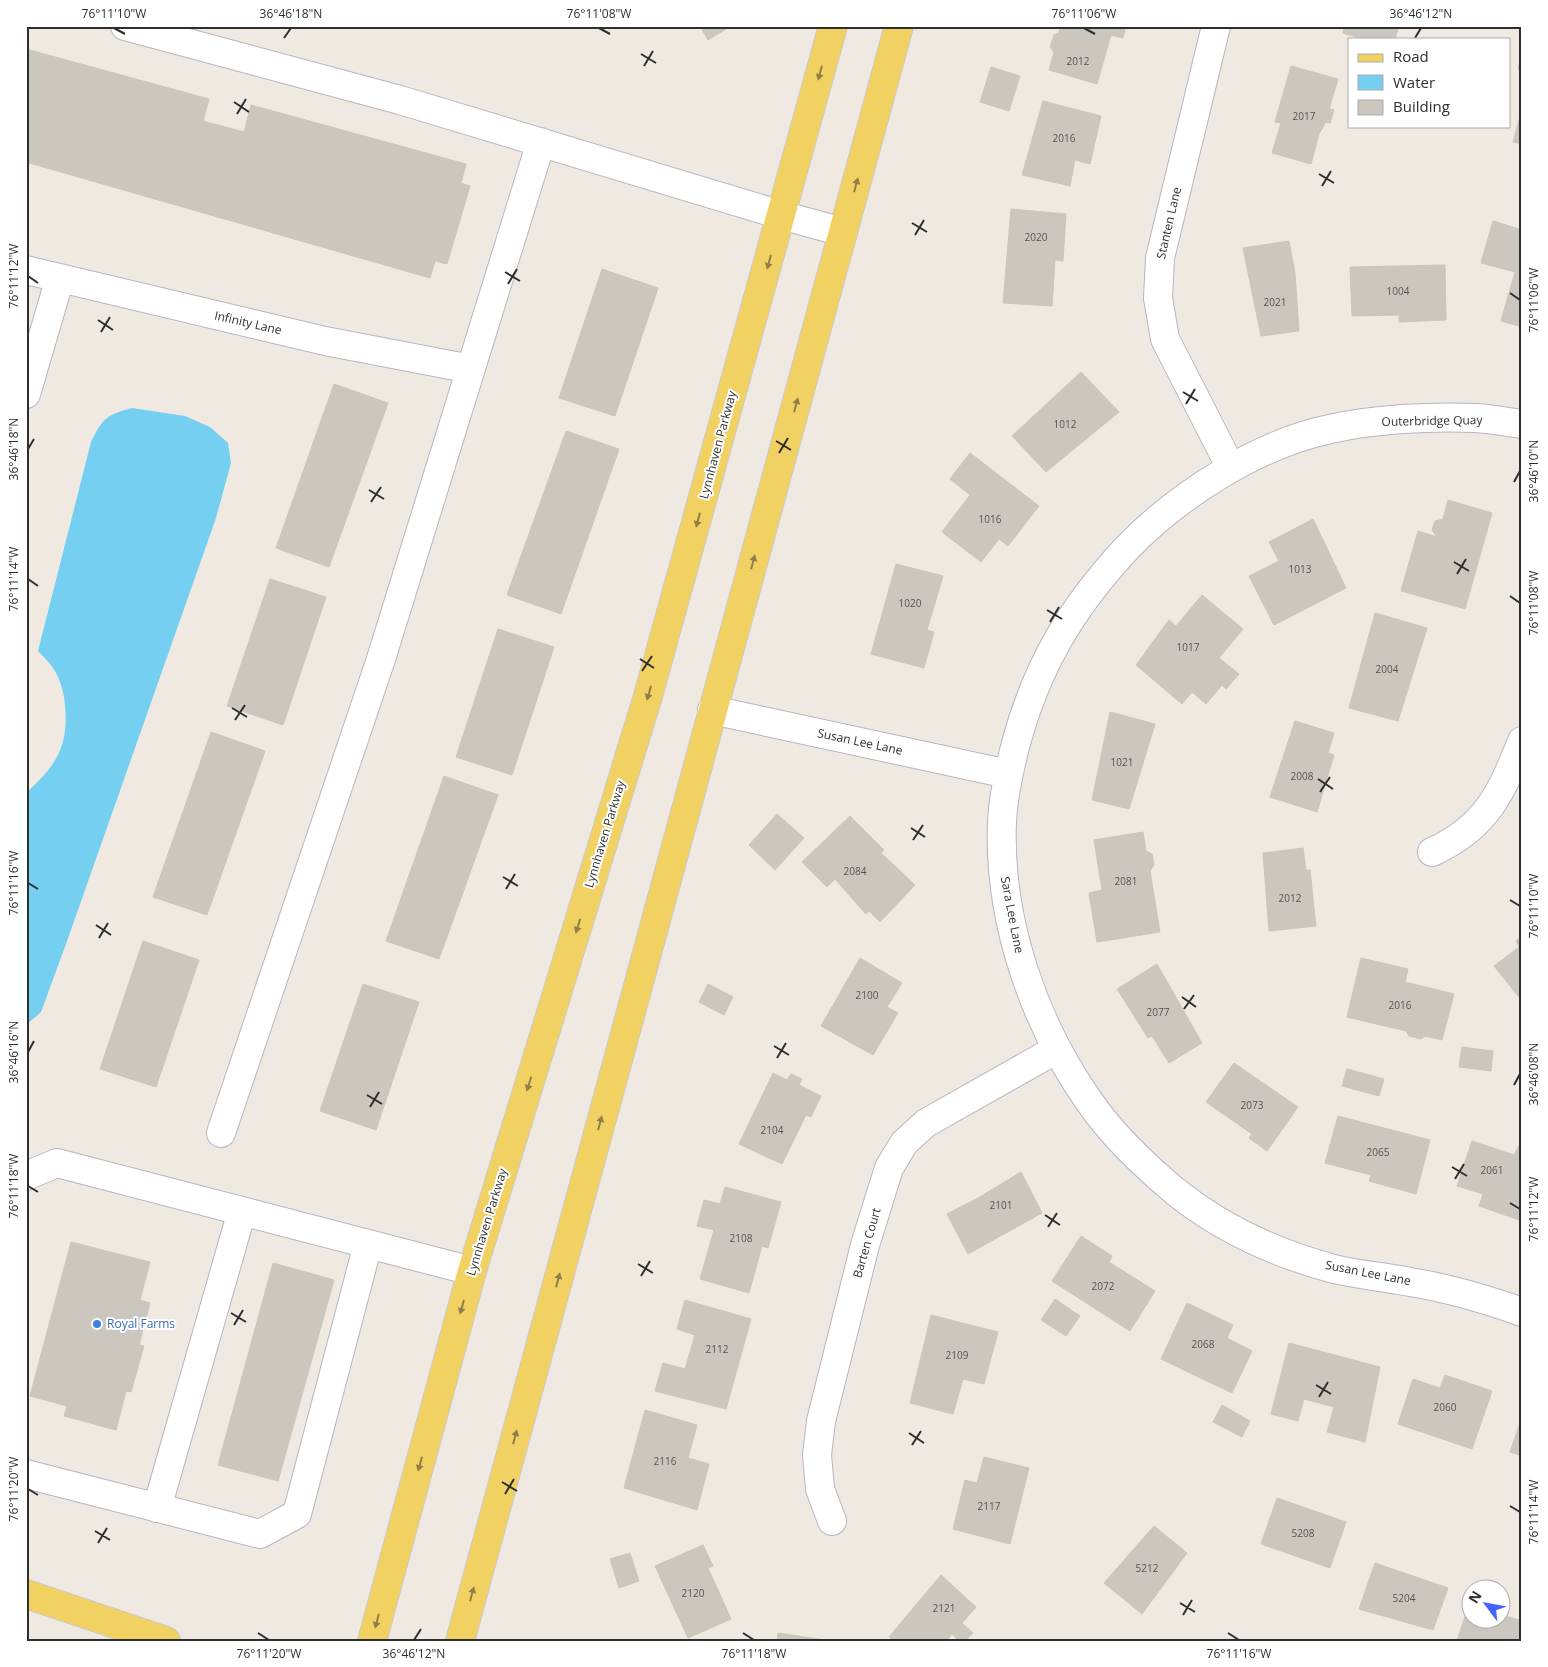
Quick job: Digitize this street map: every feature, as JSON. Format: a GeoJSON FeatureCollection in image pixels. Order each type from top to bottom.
{"type":"FeatureCollection","features":[{"type":"Feature","properties":{"kind":"main road","name":"Lynnhaven Parkway"},"geometry":{"type":"LineString","coordinates":[[372,1641],[472,1271],[648,696],[833,26]]}},
{"type":"Feature","properties":{"kind":"main road"},"geometry":{"type":"LineString","coordinates":[[460,1641],[899,26]]}},
{"type":"Feature","properties":{"kind":"main road"},"geometry":{"type":"LineString","coordinates":[[26,1594],[166,1641]]}},
{"type":"Feature","properties":{"kind":"street"},"geometry":{"type":"LineString","coordinates":[[124,26],[400,100],[843,232]]}},
{"type":"Feature","properties":{"kind":"street","name":"Stanten Lane"},"geometry":{"type":"LineString","coordinates":[[1216,26],[1160,258],[1158,298],[1165,339],[1231,468]]}},
{"type":"Feature","properties":{"kind":"street"},"geometry":{"type":"LineString","coordinates":[[221,1133],[381,659],[541,142]]}},
{"type":"Feature","properties":{"kind":"street","name":"Infinity Lane"},"geometry":{"type":"LineString","coordinates":[[26,270],[325,341],[471,369]]}},
{"type":"Feature","properties":{"kind":"street"},"geometry":{"type":"LineString","coordinates":[[26,394],[60,278]]}},
{"type":"Feature","properties":{"kind":"street","name":"Outerbridge Quay"},"geometry":{"type":"LineString","coordinates":[[1008,774],[1024,715],[1042,669],[1065,626],[1101,576],[1144,530],[1183,499],[1231,468],[1281,444],[1329,429],[1396,419],[1476,418],[1522,424]]}},
{"type":"Feature","properties":{"kind":"street","name":"Susan Lee Lane"},"geometry":{"type":"LineString","coordinates":[[712,710],[1008,774]]}},
{"type":"Feature","properties":{"kind":"street"},"geometry":{"type":"LineString","coordinates":[[1432,852],[1450,844],[1476,825],[1496,800],[1505,784],[1522,740]]}},
{"type":"Feature","properties":{"kind":"street","name":"Sara Lee Lane"},"geometry":{"type":"LineString","coordinates":[[1008,774],[1002,822],[1003,872],[1013,934],[1032,995],[1057,1049]]}},
{"type":"Feature","properties":{"kind":"street","name":"Susan Lee Lane"},"geometry":{"type":"LineString","coordinates":[[1057,1049],[1092,1105],[1132,1153],[1179,1194],[1229,1227],[1282,1252],[1337,1270],[1414,1282],[1490,1301],[1522,1312]]}},
{"type":"Feature","properties":{"kind":"street","name":"Barten Court"},"geometry":{"type":"LineString","coordinates":[[832,1521],[820,1489],[816,1455],[821,1421],[865,1245],[889,1168],[904,1143],[926,1124],[1057,1049]]}},
{"type":"Feature","properties":{"kind":"street"},"geometry":{"type":"LineString","coordinates":[[26,1176],[57,1163],[472,1271]]}},
{"type":"Feature","properties":{"kind":"street"},"geometry":{"type":"LineString","coordinates":[[157,1508],[242,1211]]}},
{"type":"Feature","properties":{"kind":"street"},"geometry":{"type":"LineString","coordinates":[[26,1474],[260,1534],[297,1514],[368,1244]]}},
{"type":"Feature","properties":{"kind":"water"},"geometry":{"type":"Polygon","coordinates":[[[132,408],[185,416],[210,427],[228,443],[231,463],[216,518],[66,944],[41,1012],[26,1025],[26,793],[53,764],[62,744],[66,719],[60,681],[51,666],[38,651],[91,442],[106,419],[116,413],[132,408]]]}},
{"type":"Feature","properties":{"kind":"building"},"geometry":{"type":"Polygon","coordinates":[[[700,26],[731,26],[708,40],[700,26]]]}},
{"type":"Feature","properties":{"kind":"building"},"geometry":{"type":"Polygon","coordinates":[[[1060,26],[1126,26],[1123,38],[1111,35],[1097,84],[1049,70],[1054,52],[1050,47],[1054,35],[1059,33],[1060,26]]]}},
{"type":"Feature","properties":{"kind":"building"},"geometry":{"type":"Polygon","coordinates":[[[1344,26],[1399,26],[1395,38],[1360,38],[1343,33],[1344,26]]]}},
{"type":"Feature","properties":{"kind":"building"},"geometry":{"type":"Polygon","coordinates":[[[26,49],[209,99],[203,121],[244,132],[251,105],[466,164],[461,183],[470,186],[447,264],[435,261],[430,278],[26,162],[26,49]]]}},
{"type":"Feature","properties":{"kind":"building"},"geometry":{"type":"Polygon","coordinates":[[[1522,55],[1522,70],[1518,69],[1522,55]]]}},
{"type":"Feature","properties":{"kind":"building"},"geometry":{"type":"Polygon","coordinates":[[[1291,66],[1338,79],[1329,109],[1334,110],[1330,123],[1326,122],[1319,134],[1311,164],[1272,153],[1281,123],[1275,122],[1291,66]]]}},
{"type":"Feature","properties":{"kind":"building"},"geometry":{"type":"Polygon","coordinates":[[[991,67],[1020,76],[1009,111],[980,102],[991,67]]]}},
{"type":"Feature","properties":{"kind":"building"},"geometry":{"type":"Polygon","coordinates":[[[1043,101],[1101,116],[1090,164],[1075,160],[1070,186],[1022,175],[1043,101]]]}},
{"type":"Feature","properties":{"kind":"building"},"geometry":{"type":"Polygon","coordinates":[[[1522,113],[1522,144],[1513,142],[1522,113]]]}},
{"type":"Feature","properties":{"kind":"building"},"geometry":{"type":"Polygon","coordinates":[[[1011,209],[1066,214],[1063,261],[1055,260],[1052,306],[1003,303],[1011,209]]]}},
{"type":"Feature","properties":{"kind":"building"},"geometry":{"type":"Polygon","coordinates":[[[1493,221],[1522,230],[1522,327],[1501,321],[1515,272],[1481,263],[1493,221]]]}},
{"type":"Feature","properties":{"kind":"building"},"geometry":{"type":"Polygon","coordinates":[[[1289,241],[1295,273],[1299,331],[1261,336],[1243,248],[1289,241]]]}},
{"type":"Feature","properties":{"kind":"building"},"geometry":{"type":"Polygon","coordinates":[[[1445,265],[1446,320],[1399,322],[1399,315],[1352,316],[1350,267],[1445,265]]]}},
{"type":"Feature","properties":{"kind":"building"},"geometry":{"type":"Polygon","coordinates":[[[602,269],[658,288],[615,416],[559,398],[602,269]]]}},
{"type":"Feature","properties":{"kind":"building"},"geometry":{"type":"Polygon","coordinates":[[[1081,372],[1119,412],[1046,472],[1012,436],[1081,372]]]}},
{"type":"Feature","properties":{"kind":"building"},"geometry":{"type":"Polygon","coordinates":[[[334,384],[388,403],[329,567],[276,548],[334,384]]]}},
{"type":"Feature","properties":{"kind":"building"},"geometry":{"type":"Polygon","coordinates":[[[566,431],[619,449],[561,614],[507,595],[566,431]]]}},
{"type":"Feature","properties":{"kind":"building"},"geometry":{"type":"Polygon","coordinates":[[[970,453],[1039,506],[1008,546],[999,539],[981,562],[942,532],[970,495],[950,479],[970,453]]]}},
{"type":"Feature","properties":{"kind":"building"},"geometry":{"type":"Polygon","coordinates":[[[1448,500],[1492,513],[1465,609],[1401,591],[1418,531],[1437,537],[1432,530],[1435,521],[1443,519],[1448,500]]]}},
{"type":"Feature","properties":{"kind":"building"},"geometry":{"type":"Polygon","coordinates":[[[1313,519],[1346,588],[1274,625],[1249,576],[1279,561],[1269,542],[1313,519]]]}},
{"type":"Feature","properties":{"kind":"building"},"geometry":{"type":"Polygon","coordinates":[[[896,564],[943,576],[927,630],[934,632],[924,668],[871,654],[896,564]]]}},
{"type":"Feature","properties":{"kind":"building"},"geometry":{"type":"Polygon","coordinates":[[[270,579],[326,597],[283,725],[227,706],[270,579]]]}},
{"type":"Feature","properties":{"kind":"building"},"geometry":{"type":"Polygon","coordinates":[[[1202,595],[1243,629],[1219,658],[1239,674],[1226,689],[1222,685],[1206,704],[1192,692],[1182,704],[1136,665],[1169,620],[1176,626],[1202,595]]]}},
{"type":"Feature","properties":{"kind":"building"},"geometry":{"type":"Polygon","coordinates":[[[1375,613],[1427,628],[1398,721],[1349,708],[1375,613]]]}},
{"type":"Feature","properties":{"kind":"building"},"geometry":{"type":"Polygon","coordinates":[[[498,629],[554,647],[512,775],[456,757],[498,629]]]}},
{"type":"Feature","properties":{"kind":"building"},"geometry":{"type":"Polygon","coordinates":[[[1110,712],[1155,724],[1129,809],[1092,800],[1110,712]]]}},
{"type":"Feature","properties":{"kind":"building"},"geometry":{"type":"Polygon","coordinates":[[[1295,721],[1334,733],[1328,753],[1334,755],[1317,812],[1270,797],[1295,721]]]}},
{"type":"Feature","properties":{"kind":"building"},"geometry":{"type":"Polygon","coordinates":[[[211,732],[265,751],[207,915],[153,897],[211,732]]]}},
{"type":"Feature","properties":{"kind":"building"},"geometry":{"type":"Polygon","coordinates":[[[444,776],[498,795],[439,959],[386,941],[444,776]]]}},
{"type":"Feature","properties":{"kind":"building"},"geometry":{"type":"Polygon","coordinates":[[[777,814],[804,838],[775,870],[749,845],[777,814]]]}},
{"type":"Feature","properties":{"kind":"building"},"geometry":{"type":"Polygon","coordinates":[[[850,816],[884,850],[881,853],[915,885],[880,922],[869,911],[866,914],[835,879],[827,887],[802,862],[850,816]]]}},
{"type":"Feature","properties":{"kind":"building"},"geometry":{"type":"Polygon","coordinates":[[[1143,832],[1146,851],[1152,854],[1154,865],[1150,871],[1160,932],[1097,942],[1089,893],[1102,890],[1094,840],[1143,832]]]}},
{"type":"Feature","properties":{"kind":"building"},"geometry":{"type":"Polygon","coordinates":[[[1303,848],[1306,870],[1310,870],[1316,926],[1269,931],[1263,853],[1303,848]]]}},
{"type":"Feature","properties":{"kind":"building"},"geometry":{"type":"Polygon","coordinates":[[[1522,936],[1522,995],[1519,997],[1494,966],[1519,947],[1516,941],[1522,936]]]}},
{"type":"Feature","properties":{"kind":"building"},"geometry":{"type":"Polygon","coordinates":[[[143,941],[199,960],[156,1087],[100,1069],[143,941]]]}},
{"type":"Feature","properties":{"kind":"building"},"geometry":{"type":"Polygon","coordinates":[[[860,958],[902,983],[887,1007],[898,1013],[873,1055],[821,1026],[860,958]]]}},
{"type":"Feature","properties":{"kind":"building"},"geometry":{"type":"Polygon","coordinates":[[[1361,958],[1408,969],[1405,982],[1454,994],[1442,1040],[1425,1036],[1421,1039],[1409,1036],[1406,1031],[1347,1017],[1361,958]]]}},
{"type":"Feature","properties":{"kind":"building"},"geometry":{"type":"Polygon","coordinates":[[[1157,964],[1202,1043],[1169,1063],[1152,1036],[1148,1038],[1117,989],[1157,964]]]}},
{"type":"Feature","properties":{"kind":"building"},"geometry":{"type":"Polygon","coordinates":[[[363,984],[419,1002],[376,1130],[320,1111],[363,984]]]}},
{"type":"Feature","properties":{"kind":"building"},"geometry":{"type":"Polygon","coordinates":[[[708,984],[733,997],[724,1015],[699,1002],[708,984]]]}},
{"type":"Feature","properties":{"kind":"building"},"geometry":{"type":"Polygon","coordinates":[[[1462,1047],[1493,1051],[1491,1071],[1459,1067],[1462,1047]]]}},
{"type":"Feature","properties":{"kind":"building"},"geometry":{"type":"Polygon","coordinates":[[[1234,1063],[1298,1107],[1267,1151],[1249,1138],[1252,1134],[1206,1102],[1234,1063]]]}},
{"type":"Feature","properties":{"kind":"building"},"geometry":{"type":"Polygon","coordinates":[[[1347,1069],[1384,1079],[1379,1096],[1342,1086],[1347,1069]]]}},
{"type":"Feature","properties":{"kind":"building"},"geometry":{"type":"Polygon","coordinates":[[[773,1073],[787,1080],[791,1074],[802,1079],[799,1085],[821,1096],[811,1117],[806,1115],[782,1164],[739,1144],[773,1073]]]}},
{"type":"Feature","properties":{"kind":"building"},"geometry":{"type":"Polygon","coordinates":[[[1338,1116],[1430,1140],[1416,1194],[1369,1181],[1371,1175],[1325,1163],[1338,1116]]]}},
{"type":"Feature","properties":{"kind":"building"},"geometry":{"type":"Polygon","coordinates":[[[1522,1140],[1522,1221],[1479,1206],[1483,1194],[1457,1186],[1472,1141],[1514,1155],[1522,1140]]]}},
{"type":"Feature","properties":{"kind":"building"},"geometry":{"type":"Polygon","coordinates":[[[1021,1172],[1042,1213],[968,1254],[947,1214],[1021,1172]]]}},
{"type":"Feature","properties":{"kind":"building"},"geometry":{"type":"Polygon","coordinates":[[[725,1187],[781,1202],[768,1248],[762,1246],[749,1293],[700,1279],[714,1230],[697,1226],[704,1200],[720,1204],[725,1187]]]}},
{"type":"Feature","properties":{"kind":"building"},"geometry":{"type":"Polygon","coordinates":[[[1081,1236],[1112,1256],[1109,1262],[1155,1291],[1130,1331],[1052,1281],[1081,1236]]]}},
{"type":"Feature","properties":{"kind":"building","name":"Royal Farms"},"geometry":{"type":"Polygon","coordinates":[[[71,1242],[150,1262],[140,1300],[150,1303],[139,1345],[144,1346],[131,1392],[126,1391],[116,1430],[64,1416],[67,1406],[30,1396],[71,1242]]]}},
{"type":"Feature","properties":{"kind":"building"},"geometry":{"type":"Polygon","coordinates":[[[273,1263],[334,1280],[278,1481],[218,1465],[273,1263]]]}},
{"type":"Feature","properties":{"kind":"building"},"geometry":{"type":"Polygon","coordinates":[[[1055,1299],[1080,1316],[1066,1336],[1041,1320],[1055,1299]]]}},
{"type":"Feature","properties":{"kind":"building"},"geometry":{"type":"Polygon","coordinates":[[[685,1300],[751,1319],[726,1409],[655,1391],[663,1363],[685,1369],[695,1335],[677,1329],[685,1300]]]}},
{"type":"Feature","properties":{"kind":"building"},"geometry":{"type":"Polygon","coordinates":[[[1187,1303],[1233,1325],[1227,1338],[1252,1351],[1232,1393],[1161,1359],[1187,1303]]]}},
{"type":"Feature","properties":{"kind":"building"},"geometry":{"type":"Polygon","coordinates":[[[931,1315],[998,1332],[984,1384],[963,1379],[953,1414],[910,1403],[931,1315]]]}},
{"type":"Feature","properties":{"kind":"building"},"geometry":{"type":"Polygon","coordinates":[[[1289,1343],[1380,1367],[1365,1442],[1327,1432],[1334,1407],[1304,1399],[1298,1421],[1271,1414],[1289,1343]]]}},
{"type":"Feature","properties":{"kind":"building"},"geometry":{"type":"Polygon","coordinates":[[[1445,1375],[1492,1391],[1472,1449],[1398,1424],[1413,1379],[1440,1388],[1445,1375]]]}},
{"type":"Feature","properties":{"kind":"building"},"geometry":{"type":"Polygon","coordinates":[[[1222,1405],[1250,1421],[1242,1437],[1213,1422],[1222,1405]]]}},
{"type":"Feature","properties":{"kind":"building"},"geometry":{"type":"Polygon","coordinates":[[[645,1410],[697,1425],[688,1458],[709,1464],[697,1510],[624,1488],[645,1410]]]}},
{"type":"Feature","properties":{"kind":"building"},"geometry":{"type":"Polygon","coordinates":[[[1522,1417],[1522,1456],[1510,1452],[1522,1417]]]}},
{"type":"Feature","properties":{"kind":"building"},"geometry":{"type":"Polygon","coordinates":[[[984,1457],[1029,1468],[1010,1544],[953,1529],[965,1480],[977,1483],[984,1457]]]}},
{"type":"Feature","properties":{"kind":"building"},"geometry":{"type":"Polygon","coordinates":[[[1277,1498],[1346,1522],[1330,1568],[1261,1544],[1277,1498]]]}},
{"type":"Feature","properties":{"kind":"building"},"geometry":{"type":"Polygon","coordinates":[[[1154,1526],[1187,1553],[1142,1614],[1104,1583],[1154,1526]]]}},
{"type":"Feature","properties":{"kind":"building"},"geometry":{"type":"Polygon","coordinates":[[[703,1545],[713,1566],[708,1568],[731,1619],[688,1638],[655,1566],[703,1545]]]}},
{"type":"Feature","properties":{"kind":"building"},"geometry":{"type":"Polygon","coordinates":[[[630,1553],[639,1581],[619,1588],[610,1559],[630,1553]]]}},
{"type":"Feature","properties":{"kind":"building"},"geometry":{"type":"Polygon","coordinates":[[[1375,1563],[1448,1588],[1433,1630],[1359,1609],[1375,1563]]]}},
{"type":"Feature","properties":{"kind":"building"},"geometry":{"type":"Polygon","coordinates":[[[941,1575],[976,1607],[962,1623],[973,1633],[965,1641],[959,1641],[952,1634],[946,1641],[894,1641],[889,1637],[941,1575]]]}},
{"type":"Feature","properties":{"kind":"building"},"geometry":{"type":"Polygon","coordinates":[[[1510,1617],[1522,1621],[1522,1641],[1457,1641],[1461,1630],[1510,1630],[1510,1617]]]}},
{"type":"Feature","properties":{"kind":"building"},"geometry":{"type":"Polygon","coordinates":[[[778,1633],[832,1641],[777,1641],[778,1633]]]}},
{"type":"Feature","properties":{"kind":"place","name":"Royal Farms"},"geometry":{"type":"Point","coordinates":[97,1324]}}]}
